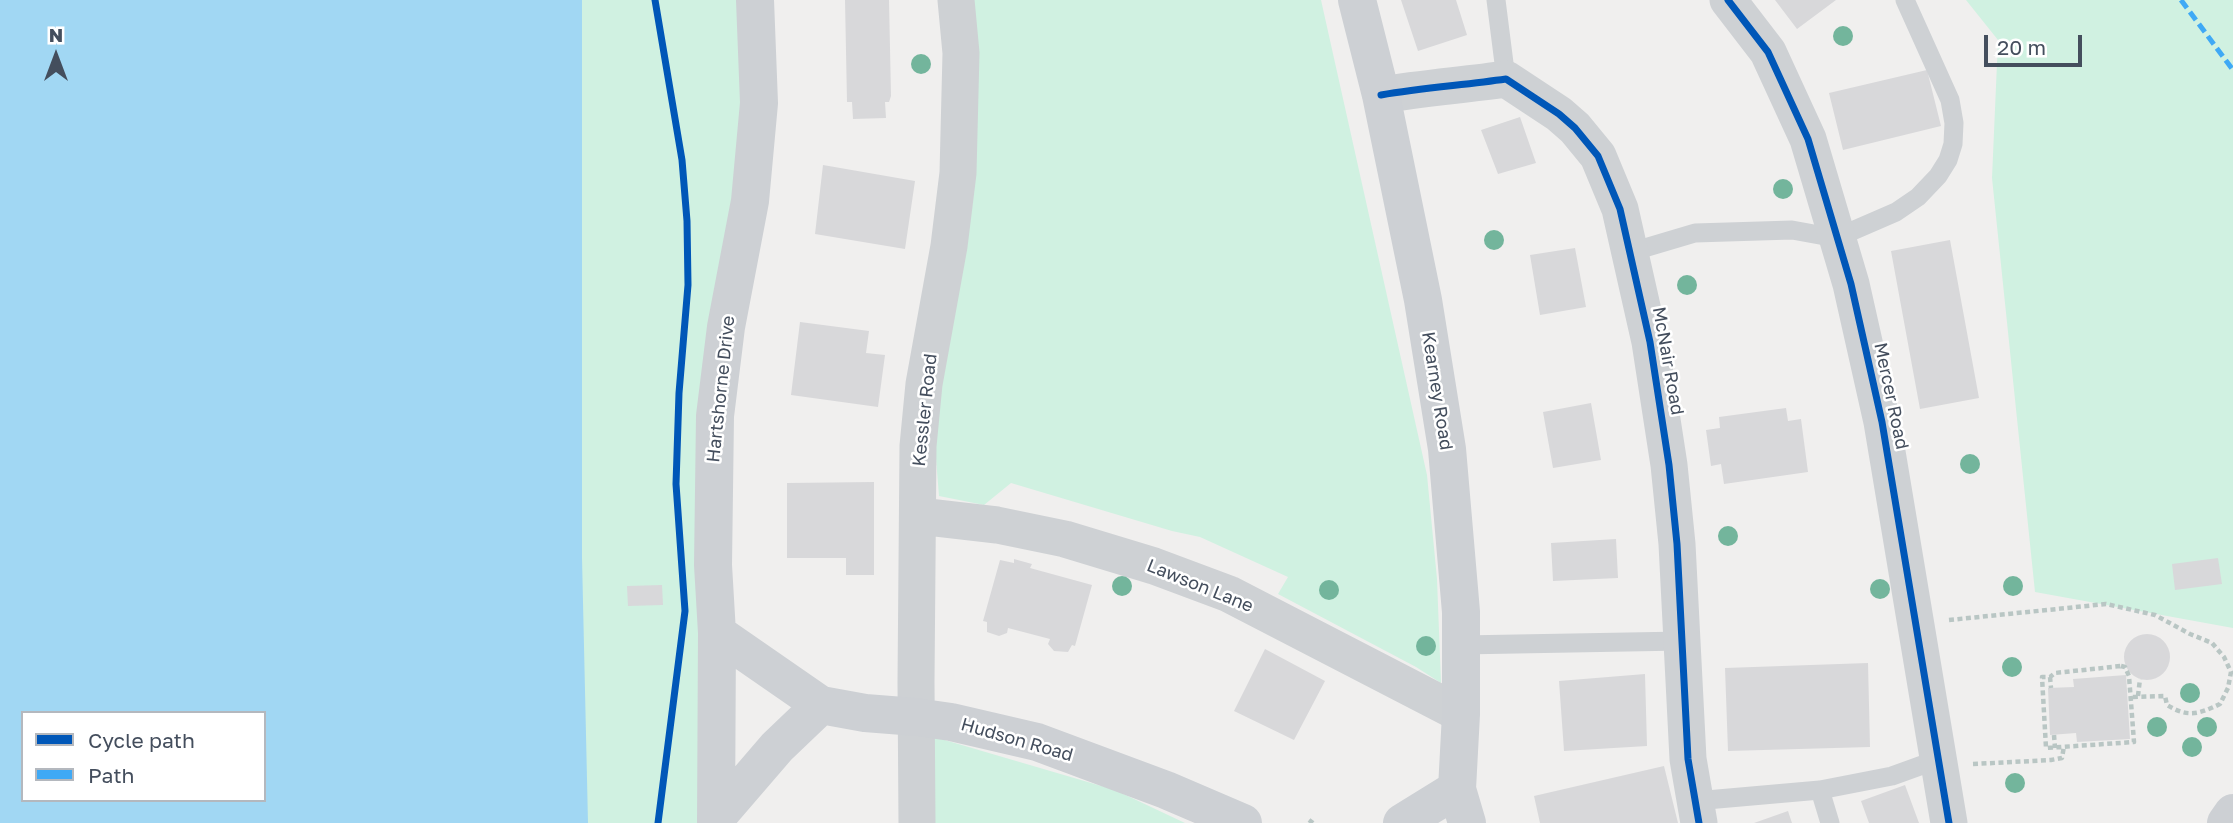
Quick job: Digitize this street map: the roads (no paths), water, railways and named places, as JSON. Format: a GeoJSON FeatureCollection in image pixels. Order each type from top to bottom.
{"type":"FeatureCollection","features":[{"type":"Feature","properties":{"kind":"street","name":"Hartshorne Drive"},"geometry":{"type":"LineString","coordinates":[[716,821],[717,633],[713,565],[715,416],[726,327],[750,201],[759,103],[755,0]]}},
{"type":"Feature","properties":{"kind":"street","name":"Kessler Road"},"geometry":{"type":"LineString","coordinates":[[918,823],[918,446],[924,383],[949,246],[958,173],[961,53],[956,0]]}},
{"type":"Feature","properties":{"kind":"street","name":"Kearney Road"},"geometry":{"type":"LineString","coordinates":[[1357,0],[1381,95],[1423,300],[1447,449],[1461,612],[1462,806],[1402,823]]}},
{"type":"Feature","properties":{"kind":"street","name":"Mercer Road"},"geometry":{"type":"LineString","coordinates":[[1728,0],[1768,52],[1808,139],[1851,284],[1882,422],[1949,823]]}},
{"type":"Feature","properties":{"kind":"street"},"geometry":{"type":"LineString","coordinates":[[1381,95],[1442,85],[1506,79]]}},
{"type":"Feature","properties":{"kind":"street","name":"McNair Road"},"geometry":{"type":"LineString","coordinates":[[1506,79],[1576,128],[1598,156],[1620,209],[1650,342],[1669,465],[1677,544],[1688,759],[1697,812]]}},
{"type":"Feature","properties":{"kind":"street","name":"Lawson Lane"},"geometry":{"type":"LineString","coordinates":[[919,516],[997,525],[1066,539],[1154,566],[1229,594],[1461,714]]}},
{"type":"Feature","properties":{"kind":"street","name":"Hudson Road"},"geometry":{"type":"LineString","coordinates":[[717,633],[821,705],[865,713],[951,722],[1037,742],[1166,790],[1243,823]]}},
{"type":"Feature","properties":{"kind":"street"},"geometry":{"type":"LineString","coordinates":[[716,821],[777,747],[821,705]]}},
{"type":"Feature","properties":{"kind":"street"},"geometry":{"type":"LineString","coordinates":[[2226,823],[2233,813]]}},
{"type":"Feature","properties":{"kind":"lane"},"geometry":{"type":"LineString","coordinates":[[1496,0],[1506,79]]}},
{"type":"Feature","properties":{"kind":"lane"},"geometry":{"type":"LineString","coordinates":[[1631,253],[1695,233],[1792,230],[1836,238],[1896,212],[1918,197],[1938,176],[1948,160],[1953,144],[1954,123],[1950,100],[1905,0]]}},
{"type":"Feature","properties":{"kind":"lane"},"geometry":{"type":"LineString","coordinates":[[1461,645],[1683,641]]}},
{"type":"Feature","properties":{"kind":"lane"},"geometry":{"type":"LineString","coordinates":[[1697,812],[1892,776],[1939,763]]}},
{"type":"Feature","properties":{"kind":"lane"},"geometry":{"type":"LineString","coordinates":[[1820,790],[1829,823]]}},
{"type":"Feature","properties":{"kind":"water"},"geometry":{"type":"Polygon","coordinates":[[[0,0],[582,0],[582,558],[588,823],[0,823],[0,0]]]}}]}
